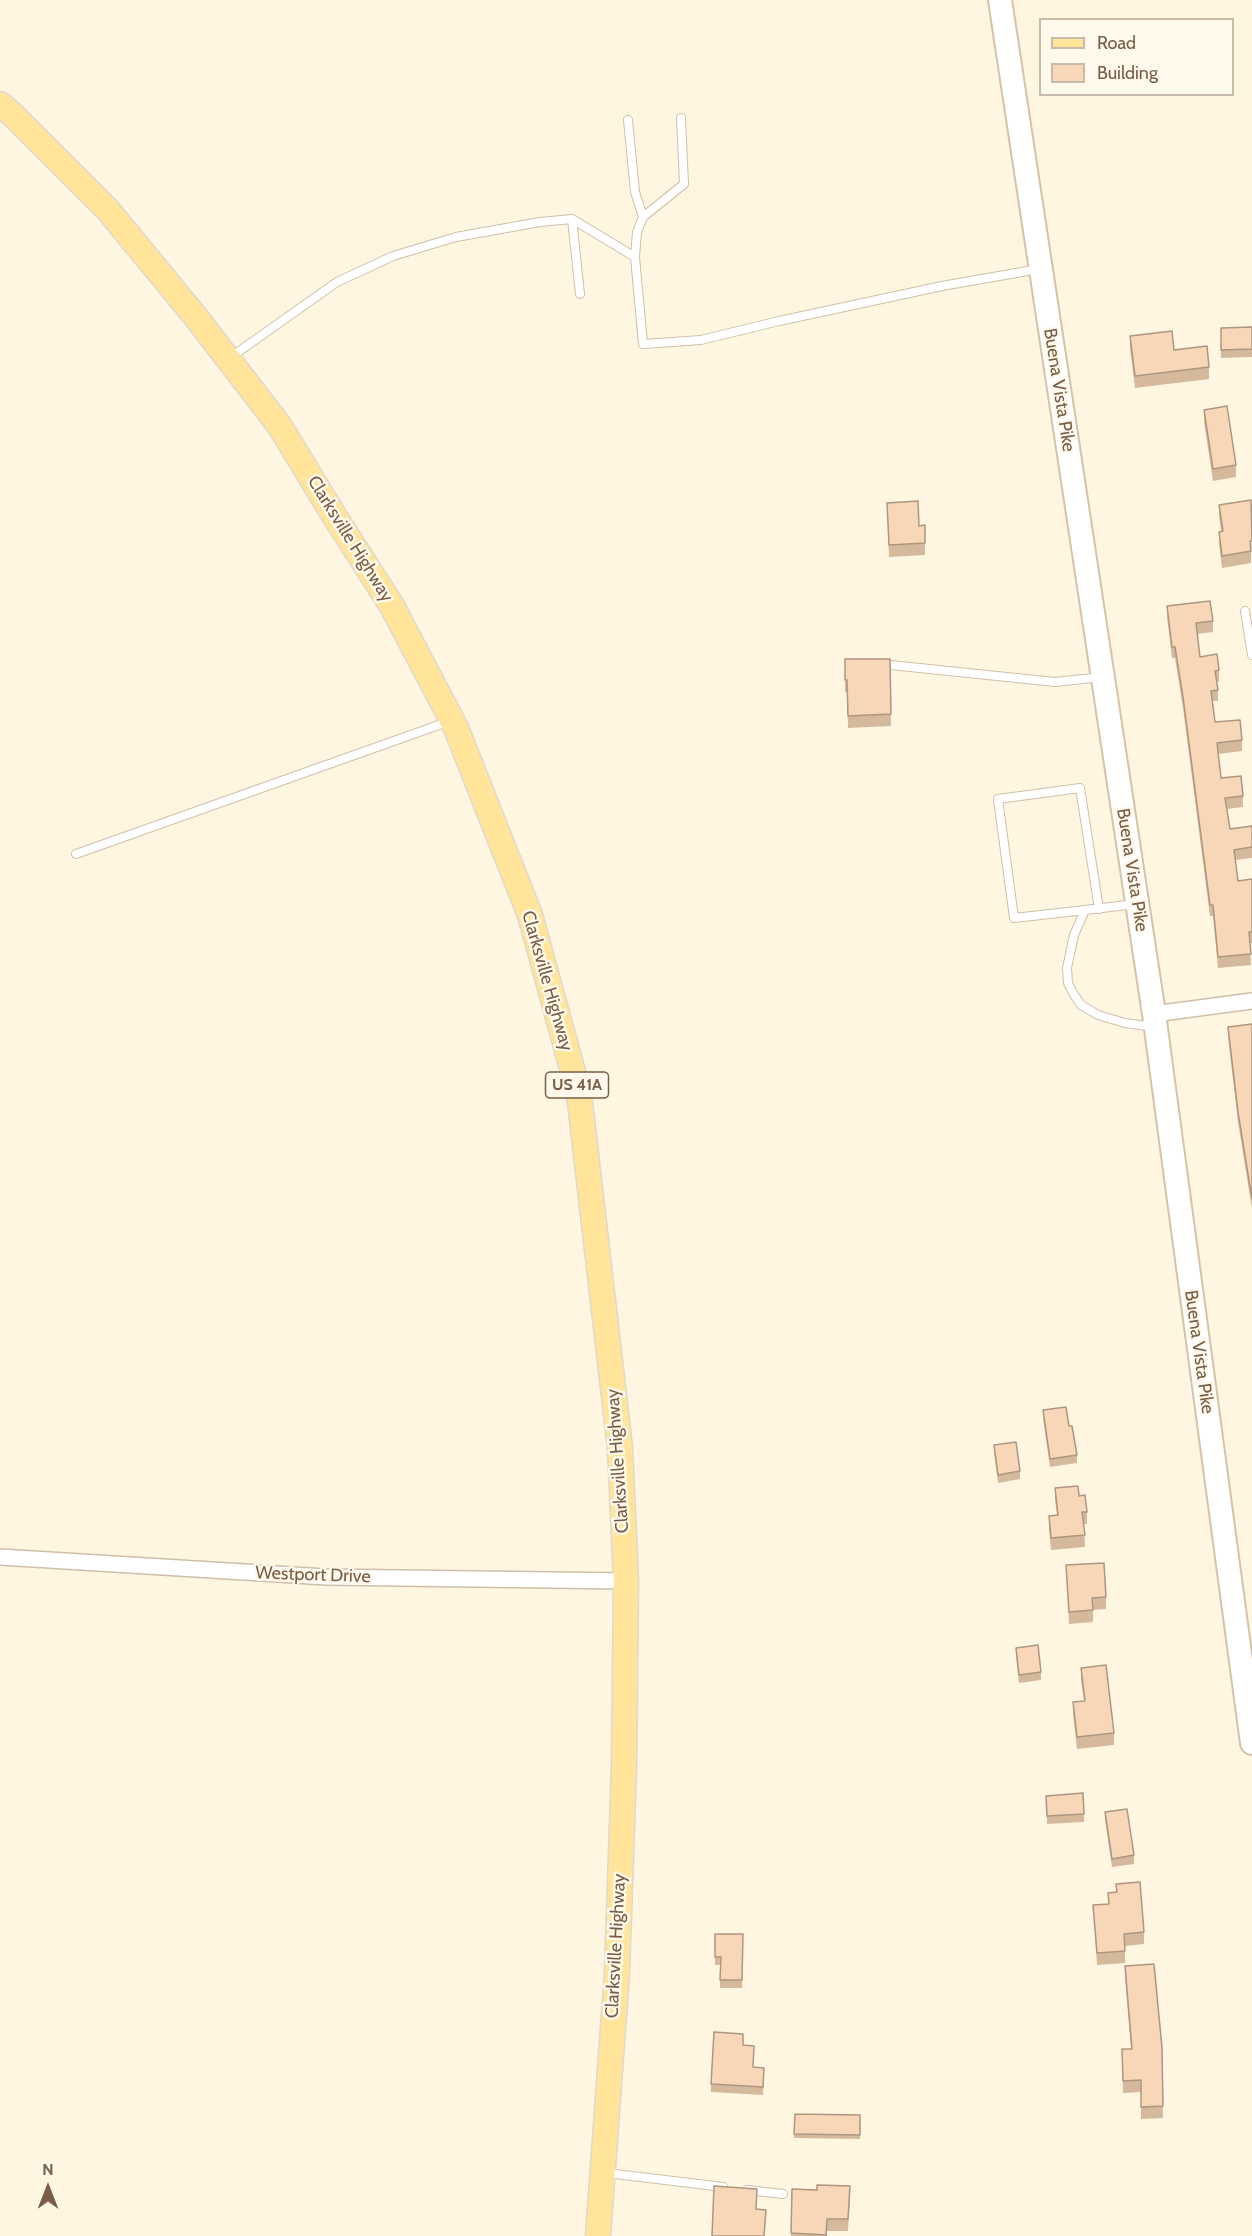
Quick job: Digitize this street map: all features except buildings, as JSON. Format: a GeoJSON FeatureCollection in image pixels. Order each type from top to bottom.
{"type":"FeatureCollection","features":[{"type":"Feature","properties":{"kind":"main road","name":"Buena Vista Pike"},"geometry":{"type":"LineString","coordinates":[[1000,0],[1155,1021],[1248,1691],[1252,1743]]}},
{"type":"Feature","properties":{"kind":"main road","name":"Clarksville Highway"},"geometry":{"type":"LineString","coordinates":[[0,104],[107,209],[279,425],[392,606],[452,721],[530,915],[579,1094],[620,1448],[626,1581],[624,1766],[617,1962],[598,2236]]}},
{"type":"Feature","properties":{"kind":"street"},"geometry":{"type":"LineString","coordinates":[[1155,1021],[1252,1001]]}},
{"type":"Feature","properties":{"kind":"street","name":"Westport Drive"},"geometry":{"type":"LineString","coordinates":[[0,1557],[326,1577],[626,1581]]}},
{"type":"Feature","properties":{"kind":"lane"},"geometry":{"type":"LineString","coordinates":[[681,118],[684,184],[643,217],[637,232],[635,257],[644,344],[701,340],[942,286],[1041,268]]}},
{"type":"Feature","properties":{"kind":"lane"},"geometry":{"type":"LineString","coordinates":[[628,120],[635,192],[643,217]]}},
{"type":"Feature","properties":{"kind":"lane"},"geometry":{"type":"LineString","coordinates":[[228,359],[337,282],[393,256],[456,237],[540,222],[573,219],[635,257]]}},
{"type":"Feature","properties":{"kind":"lane"},"geometry":{"type":"LineString","coordinates":[[573,219],[580,294]]}},
{"type":"Feature","properties":{"kind":"lane"},"geometry":{"type":"LineString","coordinates":[[1245,611],[1252,655]]}},
{"type":"Feature","properties":{"kind":"lane"},"geometry":{"type":"LineString","coordinates":[[869,663],[1055,682],[1103,677]]}},
{"type":"Feature","properties":{"kind":"lane"},"geometry":{"type":"LineString","coordinates":[[76,854],[452,721]]}},
{"type":"Feature","properties":{"kind":"lane"},"geometry":{"type":"LineString","coordinates":[[1099,909],[1080,789],[998,799],[1014,918],[1099,909],[1137,904]]}},
{"type":"Feature","properties":{"kind":"lane"},"geometry":{"type":"LineString","coordinates":[[1085,910],[1074,935],[1066,968],[1068,983],[1073,993],[1081,1005],[1098,1015],[1125,1023],[1155,1021]]}},
{"type":"Feature","properties":{"kind":"lane"},"geometry":{"type":"LineString","coordinates":[[603,2172],[727,2188]]}},
{"type":"Feature","properties":{"kind":"lane"},"geometry":{"type":"LineString","coordinates":[[738,2189],[783,2194]]}}]}
